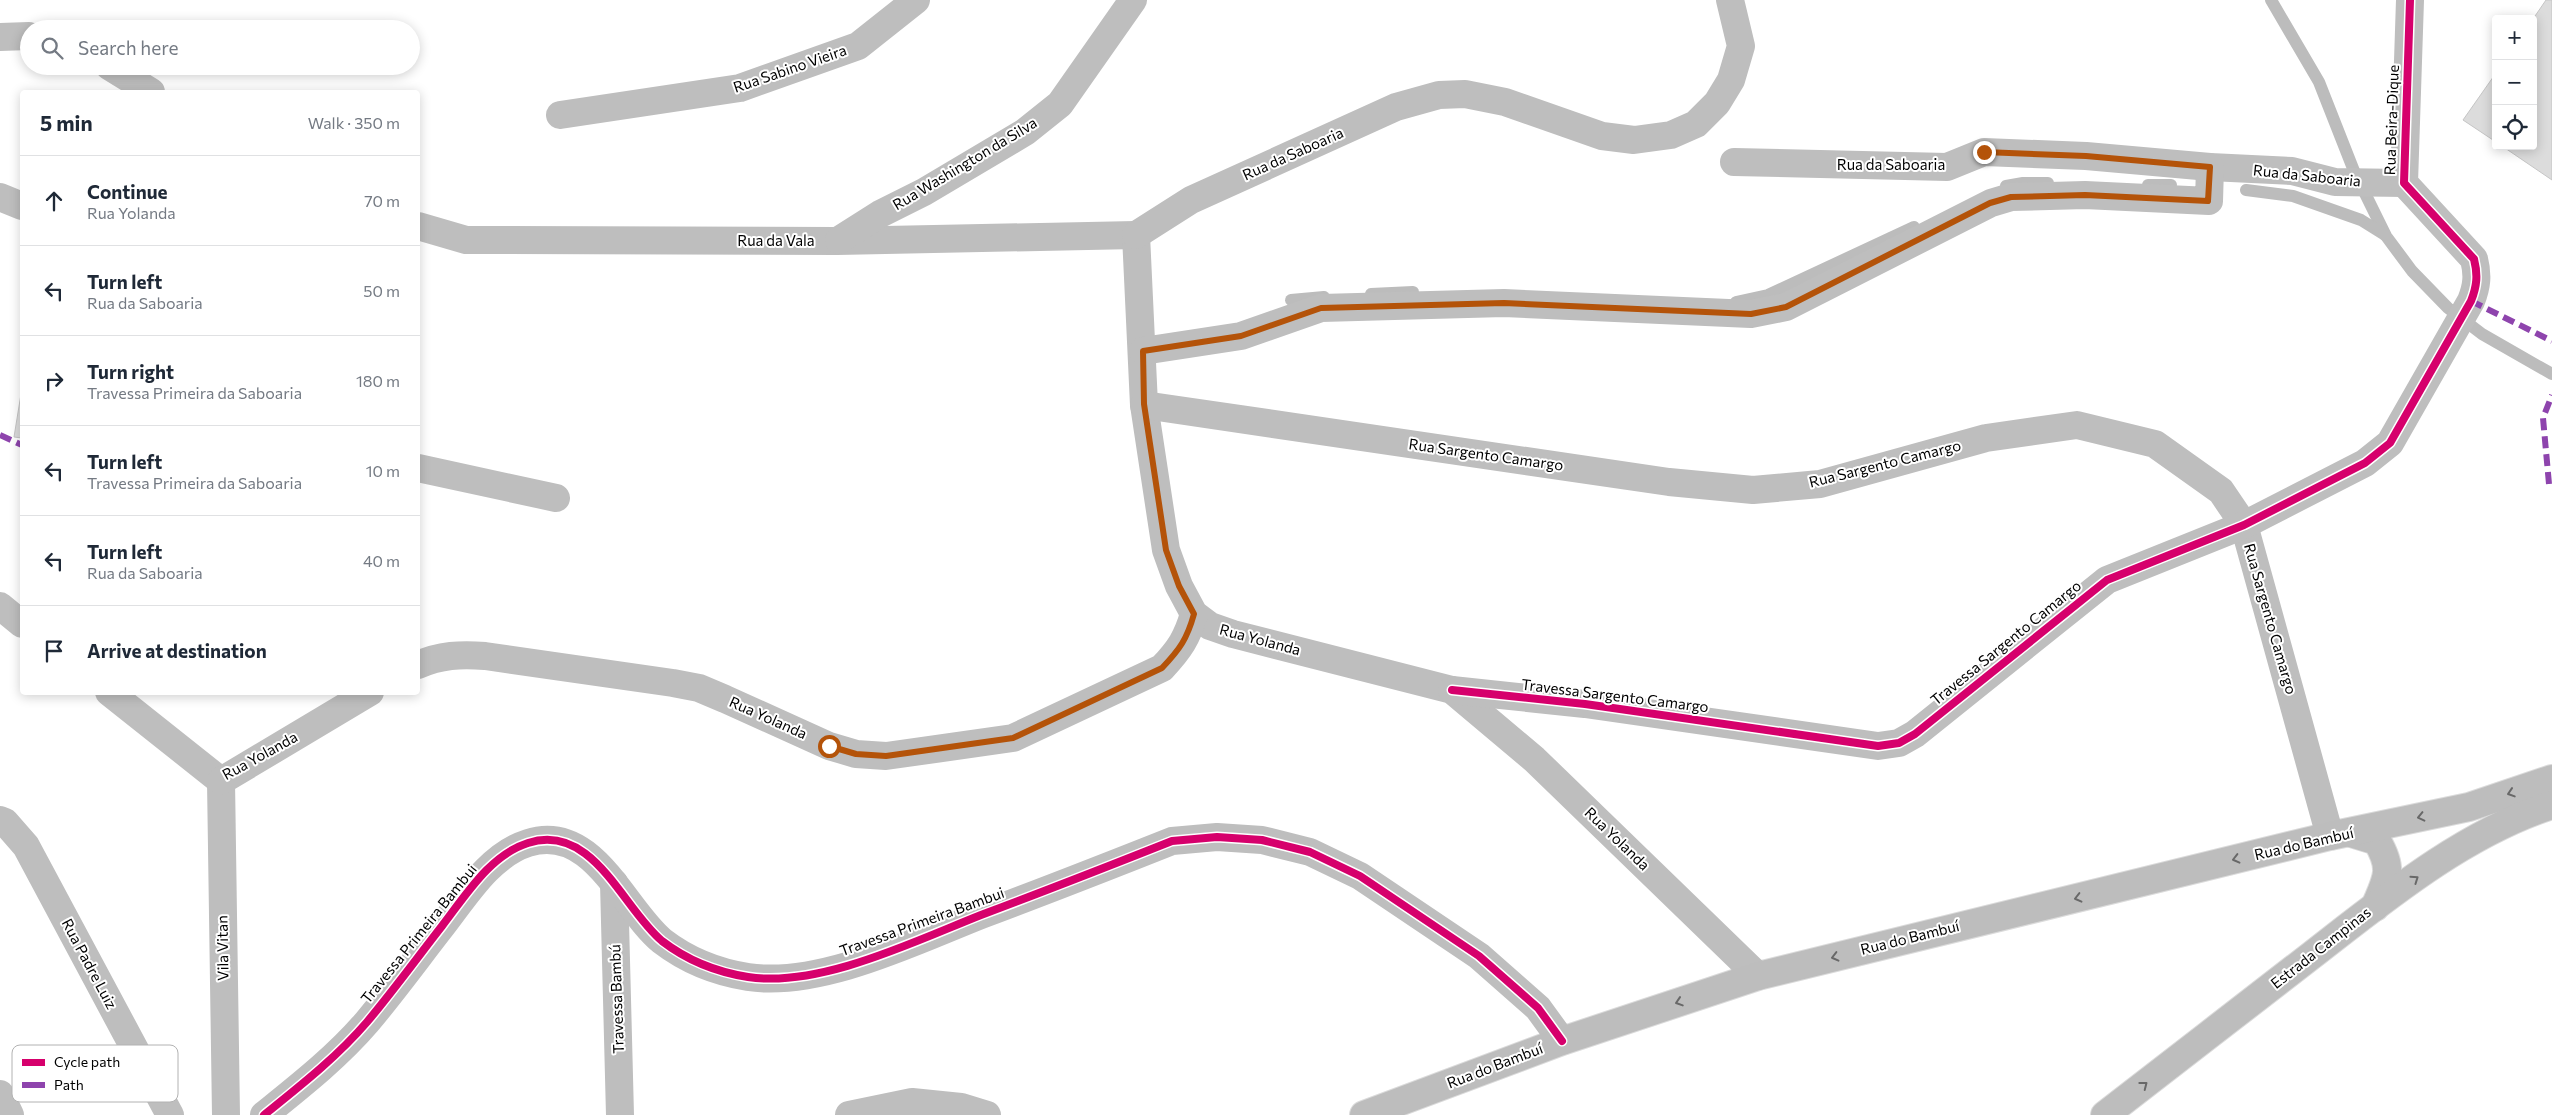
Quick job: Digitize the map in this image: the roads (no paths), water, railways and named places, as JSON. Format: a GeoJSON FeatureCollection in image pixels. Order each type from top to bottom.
{"type":"FeatureCollection","features":[{"type":"Feature","properties":{"kind":"main road","name":"Rua do Bambuí"},"geometry":{"type":"LineString","coordinates":[[1364,1115],[1562,1041],[1758,976],[2341,835],[2469,807],[2552,779]]}},
{"type":"Feature","properties":{"kind":"main road","name":"Estrada Campinas"},"geometry":{"type":"LineString","coordinates":[[2105,1115],[2375,907],[2447,856],[2499,828],[2552,805]]}},
{"type":"Feature","properties":{"kind":"main road"},"geometry":{"type":"LineString","coordinates":[[2341,835],[2377,841],[2386,857],[2389,873],[2375,907]]}},
{"type":"Feature","properties":{"kind":"street","name":"Rua Sabino Vieira"},"geometry":{"type":"LineString","coordinates":[[560,115],[740,88],[858,46],[916,0]]}},
{"type":"Feature","properties":{"kind":"street","name":"Rua Washington da Silva"},"geometry":{"type":"LineString","coordinates":[[838,241],[880,214],[924,192],[1025,132],[1060,104],[1133,0]]}},
{"type":"Feature","properties":{"kind":"street","name":"Rua da Saboaria"},"geometry":{"type":"LineString","coordinates":[[1136,235],[1191,200],[1396,107],[1439,95],[1465,94],[1505,102],[1602,136],[1634,140],[1671,135],[1696,124],[1717,103],[1732,80],[1741,46],[1730,0]]}},
{"type":"Feature","properties":{"kind":"street","name":"Rua Beira-Dique"},"geometry":{"type":"LineString","coordinates":[[2410,0],[2392,183],[2474,259],[2478,272],[2477,286],[2468,305]]}},
{"type":"Feature","properties":{"kind":"street"},"geometry":{"type":"LineString","coordinates":[[0,37],[20,36]]}},
{"type":"Feature","properties":{"kind":"street"},"geometry":{"type":"LineString","coordinates":[[124,75],[148,90]]}},
{"type":"Feature","properties":{"kind":"street","name":"Rua da Saboaria"},"geometry":{"type":"LineString","coordinates":[[1734,162],[1947,167],[1984,152],[2086,156],[2210,179],[2292,171],[2335,182],[2392,183]]}},
{"type":"Feature","properties":{"kind":"street"},"geometry":{"type":"LineString","coordinates":[[1143,351],[1241,336],[1321,308],[1504,303],[1751,314],[1769,312],[1786,307],[1990,203],[2011,197],[2085,195],[2208,201],[2210,179]]}},
{"type":"Feature","properties":{"kind":"street"},"geometry":{"type":"LineString","coordinates":[[0,197],[20,205]]}},
{"type":"Feature","properties":{"kind":"street","name":"Rua da Vala"},"geometry":{"type":"LineString","coordinates":[[420,227],[466,240],[838,241],[1136,235]]}},
{"type":"Feature","properties":{"kind":"street"},"geometry":{"type":"LineString","coordinates":[[1136,235],[1143,351],[1144,404],[1166,550],[1179,586],[1194,614]]}},
{"type":"Feature","properties":{"kind":"street","name":"Travessa Sargento Camargo"},"geometry":{"type":"LineString","coordinates":[[1452,690],[1585,704],[1878,746],[1899,743],[1915,734],[2108,580],[2244,525],[2365,464],[2390,444],[2468,305]]}},
{"type":"Feature","properties":{"kind":"street","name":"Rua Sargento Camargo"},"geometry":{"type":"LineString","coordinates":[[1144,404],[1670,482],[1753,490],[1820,484],[1986,438],[2076,426],[2155,444],[2221,491],[2244,525],[2341,835]]}},
{"type":"Feature","properties":{"kind":"street"},"geometry":{"type":"LineString","coordinates":[[420,468],[556,498]]}},
{"type":"Feature","properties":{"kind":"street"},"geometry":{"type":"LineString","coordinates":[[0,606],[20,622]]}},
{"type":"Feature","properties":{"kind":"street","name":"Rua Yolanda"},"geometry":{"type":"LineString","coordinates":[[420,665],[432,658],[467,655],[699,688],[829,746],[856,754],[886,756],[1013,738],[1162,668],[1178,651],[1188,636],[1194,614],[1210,626],[1233,634],[1452,690],[1534,759],[1758,976]]}},
{"type":"Feature","properties":{"kind":"street","name":"Rua Yolanda"},"geometry":{"type":"LineString","coordinates":[[113,695],[221,781],[365,695]]}},
{"type":"Feature","properties":{"kind":"street","name":"Vila Vitan"},"geometry":{"type":"LineString","coordinates":[[221,781],[226,1115]]}},
{"type":"Feature","properties":{"kind":"street","name":"Rua Padre Luiz"},"geometry":{"type":"LineString","coordinates":[[0,820],[5,822],[26,846],[133,1045]]}},
{"type":"Feature","properties":{"kind":"street","name":"Travessa Primeira Bambui"},"geometry":{"type":"LineString","coordinates":[[264,1115],[313,1075],[365,1023],[479,878],[507,852],[530,842],[553,840],[574,847],[597,861],[635,912],[662,941],[703,966],[750,977],[783,978],[814,974],[868,960],[1172,841],[1217,837],[1262,840],[1310,852],[1360,876],[1480,956],[1538,1008],[1562,1041]]}},
{"type":"Feature","properties":{"kind":"street","name":"Travessa Bambú"},"geometry":{"type":"LineString","coordinates":[[614,883],[620,1115]]}},
{"type":"Feature","properties":{"kind":"street"},"geometry":{"type":"LineString","coordinates":[[0,1094],[10,1115]]}},
{"type":"Feature","properties":{"kind":"street","name":"Rua Padre Luiz"},"geometry":{"type":"LineString","coordinates":[[163,1102],[170,1115]]}},
{"type":"Feature","properties":{"kind":"street"},"geometry":{"type":"LineString","coordinates":[[849,1115],[912,1102],[961,1108],[987,1115]]}},
{"type":"Feature","properties":{"kind":"waterway"},"geometry":{"type":"LineString","coordinates":[[2271,0],[2319,82],[2354,171],[2386,236],[2412,271],[2448,308],[2482,334],[2552,374]]}},
{"type":"Feature","properties":{"kind":"waterway"},"geometry":{"type":"LineString","coordinates":[[2006,186],[2023,183],[2048,183]]}},
{"type":"Feature","properties":{"kind":"waterway"},"geometry":{"type":"LineString","coordinates":[[2148,185],[2171,185]]}},
{"type":"Feature","properties":{"kind":"waterway"},"geometry":{"type":"LineString","coordinates":[[2246,190],[2293,196],[2361,220],[2385,235]]}},
{"type":"Feature","properties":{"kind":"waterway"},"geometry":{"type":"LineString","coordinates":[[1736,302],[1768,295],[1914,227]]}},
{"type":"Feature","properties":{"kind":"waterway"},"geometry":{"type":"LineString","coordinates":[[1371,294],[1413,292]]}},
{"type":"Feature","properties":{"kind":"waterway"},"geometry":{"type":"LineString","coordinates":[[1291,300],[1324,297]]}}]}
